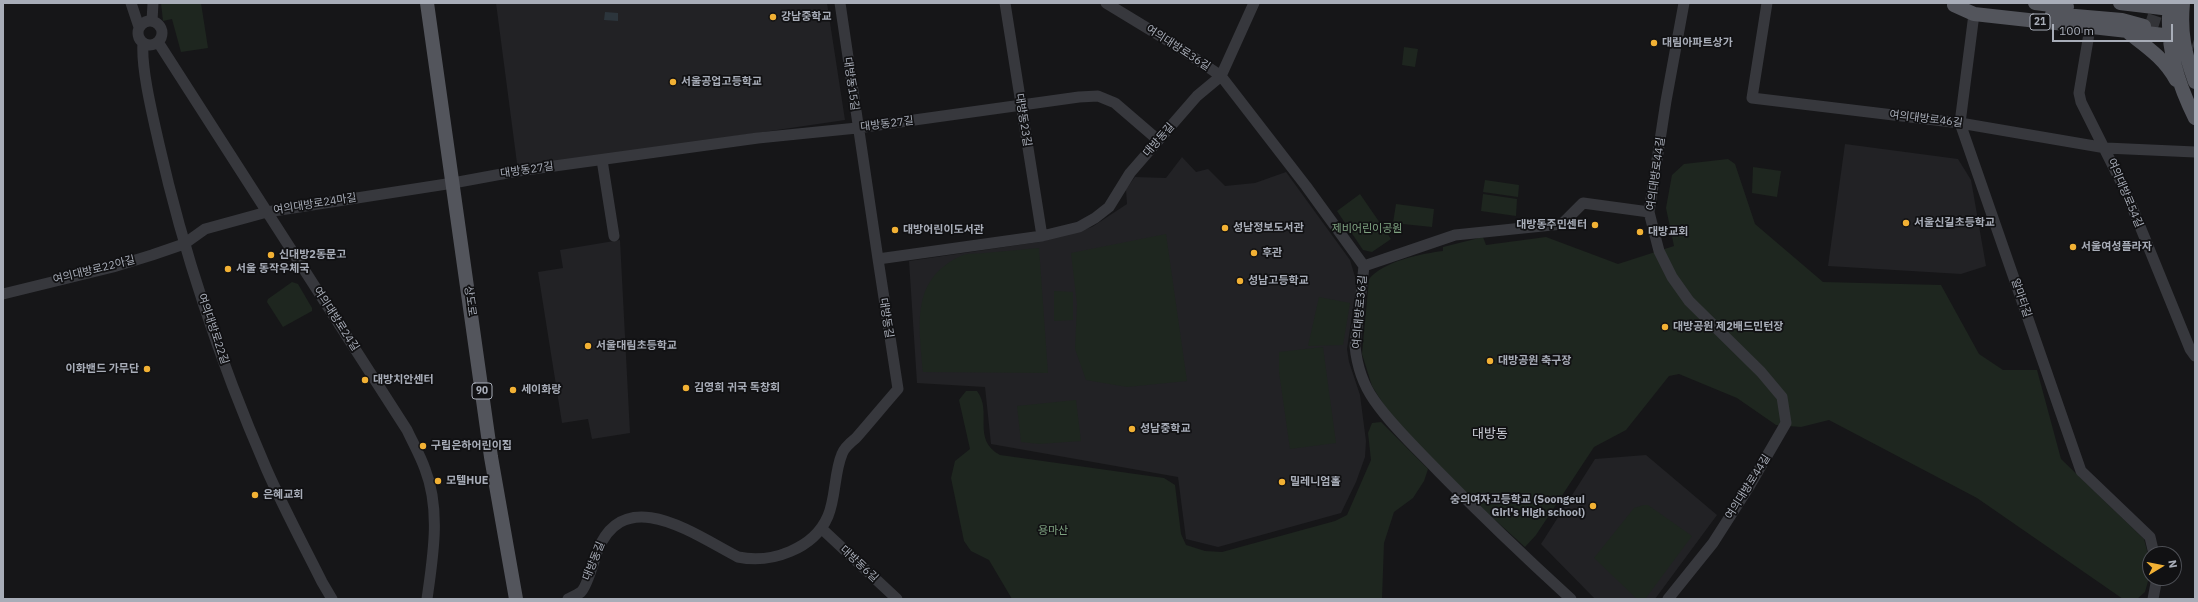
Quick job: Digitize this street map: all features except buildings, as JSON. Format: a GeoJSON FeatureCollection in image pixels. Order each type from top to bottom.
{"type":"FeatureCollection","features":[{"type":"Feature","properties":{"kind":"main road","name":"상도로"},"geometry":{"type":"LineString","coordinates":[[427,3],[491,457],[516,599]]}},
{"type":"Feature","properties":{"kind":"main road"},"geometry":{"type":"LineString","coordinates":[[1948,4],[2145,23],[2121,13],[2035,3]]}},
{"type":"Feature","properties":{"kind":"main road"},"geometry":{"type":"LineString","coordinates":[[2120,3],[2176,6],[2176,37],[2184,94]]}},
{"type":"Feature","properties":{"kind":"main road","name":"21"},"geometry":{"type":"LineString","coordinates":[[1948,4],[1974,14],[2128,32]]}},
{"type":"Feature","properties":{"kind":"main road"},"geometry":{"type":"LineString","coordinates":[[2128,32],[2176,37]]}},
{"type":"Feature","properties":{"kind":"main road"},"geometry":{"type":"LineString","coordinates":[[2128,32],[2154,53],[2169,68],[2184,94],[2195,118]]}},
{"type":"Feature","properties":{"kind":"main road"},"geometry":{"type":"LineString","coordinates":[[2176,37],[2195,82]]}},
{"type":"Feature","properties":{"kind":"street"},"geometry":{"type":"LineString","coordinates":[[130,3],[139,27],[138,37],[142,43],[149,45],[158,42],[161,38],[162,31],[159,25],[152,21],[146,21],[139,27]]}},
{"type":"Feature","properties":{"kind":"street"},"geometry":{"type":"LineString","coordinates":[[152,21],[153,3]]}},
{"type":"Feature","properties":{"kind":"street","name":"대방동15길"},"geometry":{"type":"LineString","coordinates":[[840,3],[857,128],[878,259]]}},
{"type":"Feature","properties":{"kind":"street","name":"대방동23길"},"geometry":{"type":"LineString","coordinates":[[1005,3],[1042,236]]}},
{"type":"Feature","properties":{"kind":"street","name":"여의대방로36길"},"geometry":{"type":"LineString","coordinates":[[1106,3],[1180,48],[1221,76],[1306,186],[1364,266],[1355,346],[1356,359],[1363,382],[1374,400],[1390,419],[1470,503],[1571,599]]}},
{"type":"Feature","properties":{"kind":"street","name":"대방동길"},"geometry":{"type":"LineString","coordinates":[[568,599],[582,591],[602,538],[616,526],[634,518],[644,516],[664,520],[738,557],[750,560],[775,557],[800,546],[821,528],[828,516],[842,453],[898,390],[878,259],[1042,236],[1079,227],[1110,207],[1130,173],[1196,96],[1221,76],[1254,3]]}},
{"type":"Feature","properties":{"kind":"street","name":"여의대방로44길"},"geometry":{"type":"LineString","coordinates":[[1668,599],[1713,543],[1750,485],[1786,423],[1782,397],[1761,372],[1689,301],[1672,278],[1659,251],[1649,212],[1666,101],[1684,3]]}},
{"type":"Feature","properties":{"kind":"street","name":"여의대방로46길"},"geometry":{"type":"LineString","coordinates":[[1767,3],[1752,98],[1960,123],[2106,148],[2195,152]]}},
{"type":"Feature","properties":{"kind":"street","name":"알마타길"},"geometry":{"type":"LineString","coordinates":[[1974,14],[1960,123],[2081,471],[2150,537],[2152,546]]}},
{"type":"Feature","properties":{"kind":"street","name":"여의대방로54길"},"geometry":{"type":"LineString","coordinates":[[2090,28],[2079,93],[2081,102],[2106,148],[2130,202],[2190,349],[2195,356]]}},
{"type":"Feature","properties":{"kind":"street","name":"여의대방로24길"},"geometry":{"type":"LineString","coordinates":[[158,42],[407,430],[426,470],[433,508],[435,540],[427,599]]}},
{"type":"Feature","properties":{"kind":"street","name":"여의대방로22길"},"geometry":{"type":"LineString","coordinates":[[142,43],[142,52],[154,121],[184,244],[221,354],[266,467],[322,582],[332,599]]}},
{"type":"Feature","properties":{"kind":"street","name":"대방동27길"},"geometry":{"type":"LineString","coordinates":[[453,183],[518,171],[758,138],[857,128],[1021,107],[1079,97],[1098,96],[1115,103],[1158,140]]}},
{"type":"Feature","properties":{"kind":"street"},"geometry":{"type":"LineString","coordinates":[[602,160],[614,236]]}},
{"type":"Feature","properties":{"kind":"street","name":"여의대방로24마길"},"geometry":{"type":"LineString","coordinates":[[184,244],[205,229],[267,212],[453,183]]}},
{"type":"Feature","properties":{"kind":"street"},"geometry":{"type":"LineString","coordinates":[[1364,266],[1455,235],[1562,224],[1583,203],[1649,212]]}},
{"type":"Feature","properties":{"kind":"street","name":"여의대방로22아길"},"geometry":{"type":"LineString","coordinates":[[3,294],[113,267],[184,244]]}},
{"type":"Feature","properties":{"kind":"street","name":"대방동6길"},"geometry":{"type":"LineString","coordinates":[[821,528],[897,599]]}},
{"type":"Feature","properties":{"kind":"street"},"geometry":{"type":"LineString","coordinates":[[2153,599],[2155,586]]}},
{"type":"Feature","properties":{"kind":"shaded area","name":"서울공업고등학교"},"geometry":{"type":"Polygon","coordinates":[[[496,3],[827,3],[845,120],[648,149],[518,171],[496,3]]]}},
{"type":"Feature","properties":{"kind":"shaded area"},"geometry":{"type":"Polygon","coordinates":[[[605,12],[618,13],[618,21],[604,20],[605,12]]]}},
{"type":"Feature","properties":{"kind":"shaded area","name":"서울신길초등학교"},"geometry":{"type":"Polygon","coordinates":[[[1845,144],[1958,159],[1971,180],[1986,266],[1961,274],[1828,266],[1845,144]]]}},
{"type":"Feature","properties":{"kind":"shaded area","name":"성남고등학교"},"geometry":{"type":"Polygon","coordinates":[[[1182,157],[1196,172],[1208,169],[1225,186],[1255,183],[1286,172],[1350,260],[1355,277],[1356,288],[1347,349],[1349,362],[1360,395],[1366,441],[1365,457],[1356,482],[1341,513],[1218,547],[1186,539],[1178,477],[991,444],[985,387],[917,383],[909,261],[1039,242],[1092,227],[1127,204],[1126,189],[1135,177],[1166,178],[1182,157]]]}},
{"type":"Feature","properties":{"kind":"shaded area","name":"서울대림초등학교"},"geometry":{"type":"Polygon","coordinates":[[[620,240],[630,433],[592,439],[588,419],[562,423],[538,272],[563,268],[560,250],[620,240]]]}},
{"type":"Feature","properties":{"kind":"shaded area"},"geometry":{"type":"Polygon","coordinates":[[[1646,455],[1717,515],[1655,599],[1595,599],[1541,544],[1595,459],[1646,455]]]}},
{"type":"Feature","properties":{"kind":"green space"},"geometry":{"type":"Polygon","coordinates":[[[161,3],[201,3],[208,48],[181,52],[172,19],[163,21],[161,3]]]}},
{"type":"Feature","properties":{"kind":"green space"},"geometry":{"type":"Polygon","coordinates":[[[1404,47],[1418,49],[1415,67],[1402,65],[1404,47]]]}},
{"type":"Feature","properties":{"kind":"green space"},"geometry":{"type":"Polygon","coordinates":[[[1728,159],[1735,164],[1755,224],[1823,282],[1941,285],[1979,354],[2003,370],[2037,370],[2061,459],[2144,539],[2146,546],[2142,546],[2142,586],[2147,586],[2145,592],[2137,599],[2123,599],[1977,498],[1829,420],[1801,427],[1776,425],[1737,398],[1679,374],[1669,376],[1626,430],[1594,447],[1536,535],[1525,547],[1473,500],[1393,419],[1372,386],[1362,354],[1369,279],[1384,267],[1403,259],[1443,251],[1443,247],[1483,237],[1486,245],[1546,237],[1618,264],[1674,246],[1666,208],[1672,175],[1684,164],[1728,159]]]}},
{"type":"Feature","properties":{"kind":"green space"},"geometry":{"type":"Polygon","coordinates":[[[1753,167],[1781,171],[1777,197],[1752,193],[1753,167]]]}},
{"type":"Feature","properties":{"kind":"green space"},"geometry":{"type":"Polygon","coordinates":[[[1485,180],[1519,185],[1518,197],[1483,192],[1485,180]]]}},
{"type":"Feature","properties":{"kind":"green space","name":"제비어린이공원"},"geometry":{"type":"Polygon","coordinates":[[[1360,194],[1391,239],[1372,252],[1363,250],[1337,211],[1360,194]]]}},
{"type":"Feature","properties":{"kind":"green space"},"geometry":{"type":"Polygon","coordinates":[[[1483,194],[1517,199],[1516,216],[1481,211],[1483,194]]]}},
{"type":"Feature","properties":{"kind":"green space"},"geometry":{"type":"Polygon","coordinates":[[[1396,204],[1434,209],[1432,227],[1393,223],[1396,204]]]}},
{"type":"Feature","properties":{"kind":"green space"},"geometry":{"type":"Polygon","coordinates":[[[1166,234],[1187,381],[1127,387],[1086,380],[1075,349],[1077,304],[1071,253],[1166,234]]]}},
{"type":"Feature","properties":{"kind":"green space"},"geometry":{"type":"Polygon","coordinates":[[[1039,248],[1048,373],[923,372],[920,320],[926,289],[934,276],[946,265],[963,255],[1039,248]]]}},
{"type":"Feature","properties":{"kind":"green space"},"geometry":{"type":"Polygon","coordinates":[[[292,282],[298,284],[312,308],[312,311],[283,327],[267,302],[268,299],[292,282]]]}},
{"type":"Feature","properties":{"kind":"green space"},"geometry":{"type":"Polygon","coordinates":[[[1054,291],[1073,292],[1073,320],[1054,321],[1054,291]]]}},
{"type":"Feature","properties":{"kind":"green space"},"geometry":{"type":"Polygon","coordinates":[[[1319,297],[1350,303],[1343,345],[1308,346],[1319,297]]]}},
{"type":"Feature","properties":{"kind":"green space"},"geometry":{"type":"Polygon","coordinates":[[[1323,347],[1336,443],[1290,449],[1279,372],[1279,352],[1323,347]]]}},
{"type":"Feature","properties":{"kind":"green space","name":"용마산"},"geometry":{"type":"Polygon","coordinates":[[[966,391],[977,391],[983,408],[984,433],[986,441],[991,449],[1000,455],[1164,478],[1175,485],[1181,534],[1186,545],[1205,551],[1222,552],[1335,521],[1347,515],[1371,460],[1368,433],[1372,423],[1381,422],[1428,469],[1424,481],[1413,498],[1394,512],[1384,543],[1382,599],[1012,599],[989,560],[971,551],[964,541],[951,478],[955,461],[970,449],[959,400],[966,391]]]}},
{"type":"Feature","properties":{"kind":"green space"},"geometry":{"type":"Polygon","coordinates":[[[1076,400],[1081,441],[1039,444],[1021,442],[1017,406],[1076,400]]]}},
{"type":"Feature","properties":{"kind":"green space"},"geometry":{"type":"Polygon","coordinates":[[[1648,505],[1692,536],[1646,598],[1637,599],[1594,558],[1634,508],[1648,505]]]}},
{"type":"Feature","properties":{"kind":"tunnel"},"geometry":{"type":"LineString","coordinates":[[2146,20],[2179,31]]}},
{"type":"Feature","properties":{"kind":"tunnel"},"geometry":{"type":"LineString","coordinates":[[2173,36],[2195,43]]}},
{"type":"Feature","properties":{"kind":"place","name":"강남중학교"},"geometry":{"type":"Point","coordinates":[773,17]}},
{"type":"Feature","properties":{"kind":"place","name":"대림아파트상가"},"geometry":{"type":"Point","coordinates":[1654,43]}},
{"type":"Feature","properties":{"kind":"place","name":"서울공업고등학교"},"geometry":{"type":"Point","coordinates":[673,82]}},
{"type":"Feature","properties":{"kind":"place","name":"서울신길초등학교"},"geometry":{"type":"Point","coordinates":[1906,223]}},
{"type":"Feature","properties":{"kind":"place","name":"대방동주민센터"},"geometry":{"type":"Point","coordinates":[1595,225]}},
{"type":"Feature","properties":{"kind":"place","name":"성남정보도서관"},"geometry":{"type":"Point","coordinates":[1225,228]}},
{"type":"Feature","properties":{"kind":"place","name":"대방어린이도서관"},"geometry":{"type":"Point","coordinates":[895,230]}},
{"type":"Feature","properties":{"kind":"place","name":"대방교회"},"geometry":{"type":"Point","coordinates":[1640,232]}},
{"type":"Feature","properties":{"kind":"place","name":"서울여성플라자"},"geometry":{"type":"Point","coordinates":[2073,247]}},
{"type":"Feature","properties":{"kind":"place","name":"후관"},"geometry":{"type":"Point","coordinates":[1254,253]}},
{"type":"Feature","properties":{"kind":"place","name":"신대방2동문고"},"geometry":{"type":"Point","coordinates":[271,255]}},
{"type":"Feature","properties":{"kind":"place","name":"서울 동작우체국"},"geometry":{"type":"Point","coordinates":[228,269]}},
{"type":"Feature","properties":{"kind":"place","name":"성남고등학교"},"geometry":{"type":"Point","coordinates":[1240,281]}},
{"type":"Feature","properties":{"kind":"place","name":"대방공원 제2배드민턴장"},"geometry":{"type":"Point","coordinates":[1665,327]}},
{"type":"Feature","properties":{"kind":"place","name":"서울대림초등학교"},"geometry":{"type":"Point","coordinates":[588,346]}},
{"type":"Feature","properties":{"kind":"place","name":"대방공원 축구장"},"geometry":{"type":"Point","coordinates":[1490,361]}},
{"type":"Feature","properties":{"kind":"place","name":"이화밴드 가무단"},"geometry":{"type":"Point","coordinates":[147,369]}},
{"type":"Feature","properties":{"kind":"place","name":"대방치안센터"},"geometry":{"type":"Point","coordinates":[365,380]}},
{"type":"Feature","properties":{"kind":"place","name":"김영희 귀국 독창회"},"geometry":{"type":"Point","coordinates":[686,388]}},
{"type":"Feature","properties":{"kind":"place","name":"세이화랑"},"geometry":{"type":"Point","coordinates":[513,390]}},
{"type":"Feature","properties":{"kind":"place","name":"성남중학교"},"geometry":{"type":"Point","coordinates":[1132,429]}},
{"type":"Feature","properties":{"kind":"place","name":"구립은하어린이집"},"geometry":{"type":"Point","coordinates":[423,446]}},
{"type":"Feature","properties":{"kind":"place","name":"모텔HUE"},"geometry":{"type":"Point","coordinates":[438,481]}},
{"type":"Feature","properties":{"kind":"place","name":"밀레니엄홀"},"geometry":{"type":"Point","coordinates":[1282,482]}},
{"type":"Feature","properties":{"kind":"place","name":"은혜교회"},"geometry":{"type":"Point","coordinates":[255,495]}},
{"type":"Feature","properties":{"kind":"place","name":"숭의여자고등학교 (Soongeui Girl's High school)"},"geometry":{"type":"Point","coordinates":[1593,506]}},
{"type":"Feature","properties":{"kind":"district","name":"대방동"},"geometry":{"type":"Point","coordinates":[1490,434]}}]}
